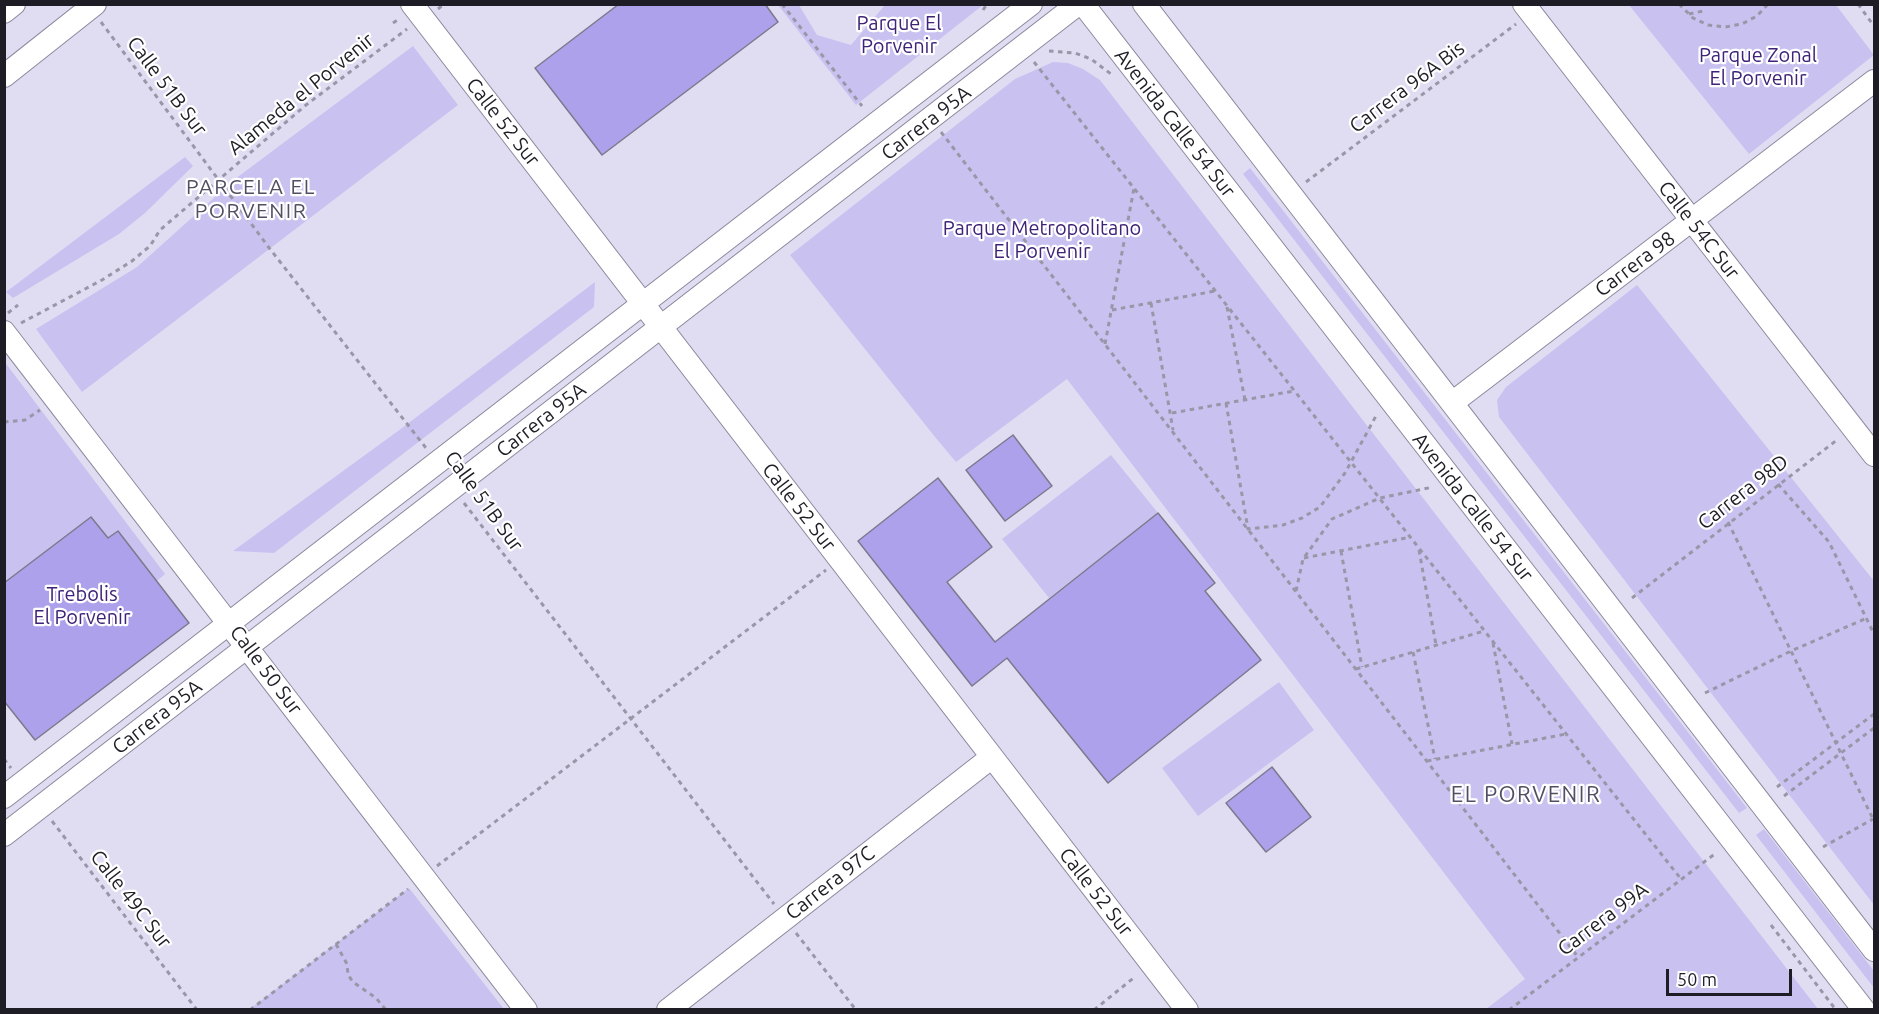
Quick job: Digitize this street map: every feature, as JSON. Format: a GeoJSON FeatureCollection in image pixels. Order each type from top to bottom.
{"type":"FeatureCollection","features":[{"type":"Feature","properties":{"kind":"street"},"geometry":{"type":"LineString","coordinates":[[4,12],[14,4]]}},
{"type":"Feature","properties":{"kind":"street","name":"Carrera 95A"},"geometry":{"type":"LineString","coordinates":[[4,797],[1031,4]]}},
{"type":"Feature","properties":{"kind":"street","name":"Carrera 95A"},"geometry":{"type":"LineString","coordinates":[[4,836],[1080,4]]}},
{"type":"Feature","properties":{"kind":"street","name":"Avenida Calle 54 Sur"},"geometry":{"type":"LineString","coordinates":[[1080,4],[1864,1010]]}},
{"type":"Feature","properties":{"kind":"street"},"geometry":{"type":"LineString","coordinates":[[1144,4],[1875,950]]}},
{"type":"Feature","properties":{"kind":"street"},"geometry":{"type":"LineString","coordinates":[[4,76],[92,6]]}},
{"type":"Feature","properties":{"kind":"street","name":"Calle 54C Sur"},"geometry":{"type":"LineString","coordinates":[[1527,9],[1875,455]]}},
{"type":"Feature","properties":{"kind":"street","name":"Calle 52 Sur"},"geometry":{"type":"LineString","coordinates":[[418,12],[1187,1010]]}},
{"type":"Feature","properties":{"kind":"street","name":"Carrera 98"},"geometry":{"type":"LineString","coordinates":[[1452,403],[1875,81]]}},
{"type":"Feature","properties":{"kind":"street","name":"Calle 50 Sur"},"geometry":{"type":"LineString","coordinates":[[5,327],[50,390],[526,1010]]}},
{"type":"Feature","properties":{"kind":"street","name":"Carrera 97C"},"geometry":{"type":"LineString","coordinates":[[668,1010],[992,757]]}},
{"type":"Feature","properties":{"kind":"path","name":"Alameda el Porvenir"},"geometry":{"type":"LineString","coordinates":[[5,327],[132,261],[150,246],[160,230],[306,105],[402,33],[418,12],[444,4]]}},
{"type":"Feature","properties":{"kind":"path"},"geometry":{"type":"LineString","coordinates":[[782,4],[862,105]]}},
{"type":"Feature","properties":{"kind":"path"},"geometry":{"type":"LineString","coordinates":[[983,10],[987,4]]}},
{"type":"Feature","properties":{"kind":"path"},"geometry":{"type":"LineString","coordinates":[[1679,4],[1689,14],[1708,25],[1725,27],[1742,24],[1757,16],[1768,4]]}},
{"type":"Feature","properties":{"kind":"path"},"geometry":{"type":"LineString","coordinates":[[1858,4],[1875,26]]}},
{"type":"Feature","properties":{"kind":"path","name":"Calle 51B Sur"},"geometry":{"type":"LineString","coordinates":[[92,6],[218,181],[420,440],[435,464]]}},
{"type":"Feature","properties":{"kind":"path","name":"Carrera 96A Bis"},"geometry":{"type":"LineString","coordinates":[[1291,194],[1527,9]]}},
{"type":"Feature","properties":{"kind":"path"},"geometry":{"type":"LineString","coordinates":[[1689,14],[1703,11]]}},
{"type":"Feature","properties":{"kind":"path"},"geometry":{"type":"LineString","coordinates":[[1031,58],[1681,879]]}},
{"type":"Feature","properties":{"kind":"path"},"geometry":{"type":"LineString","coordinates":[[936,128],[1106,344],[1578,957]]}},
{"type":"Feature","properties":{"kind":"path"},"geometry":{"type":"LineString","coordinates":[[1106,344],[1134,188]]}},
{"type":"Feature","properties":{"kind":"path"},"geometry":{"type":"LineString","coordinates":[[1112,310],[1215,291]]}},
{"type":"Feature","properties":{"kind":"path"},"geometry":{"type":"LineString","coordinates":[[1151,303],[1172,413],[1173,432]]}},
{"type":"Feature","properties":{"kind":"path"},"geometry":{"type":"LineString","coordinates":[[5,327],[18,305]]}},
{"type":"Feature","properties":{"kind":"path"},"geometry":{"type":"LineString","coordinates":[[1227,305],[1245,400]]}},
{"type":"Feature","properties":{"kind":"path"},"geometry":{"type":"LineString","coordinates":[[1248,529],[1283,525],[1302,518],[1320,507],[1352,463],[1377,415],[1382,389]]}},
{"type":"Feature","properties":{"kind":"path"},"geometry":{"type":"LineString","coordinates":[[4,422],[33,416],[45,404],[50,390]]}},
{"type":"Feature","properties":{"kind":"path"},"geometry":{"type":"LineString","coordinates":[[1172,413],[1294,391]]}},
{"type":"Feature","properties":{"kind":"path"},"geometry":{"type":"LineString","coordinates":[[1226,403],[1248,529]]}},
{"type":"Feature","properties":{"kind":"path","name":"Carrera 98D"},"geometry":{"type":"LineString","coordinates":[[1632,598],[1853,428]]}},
{"type":"Feature","properties":{"kind":"path"},"geometry":{"type":"LineString","coordinates":[[1296,591],[1303,559],[1332,519],[1380,498],[1455,483]]}},
{"type":"Feature","properties":{"kind":"path"},"geometry":{"type":"LineString","coordinates":[[1778,484],[1829,542],[1875,634]]}},
{"type":"Feature","properties":{"kind":"path","name":"Calle 51B Sur"},"geometry":{"type":"LineString","coordinates":[[453,488],[856,1010]]}},
{"type":"Feature","properties":{"kind":"path"},"geometry":{"type":"LineString","coordinates":[[1728,522],[1874,819],[1823,847]]}},
{"type":"Feature","properties":{"kind":"path"},"geometry":{"type":"LineString","coordinates":[[1303,559],[1411,537]]}},
{"type":"Feature","properties":{"kind":"path"},"geometry":{"type":"LineString","coordinates":[[1418,546],[1436,645]]}},
{"type":"Feature","properties":{"kind":"path"},"geometry":{"type":"LineString","coordinates":[[1341,551],[1362,667]]}},
{"type":"Feature","properties":{"kind":"path"},"geometry":{"type":"LineString","coordinates":[[250,1010],[839,559]]}},
{"type":"Feature","properties":{"kind":"path"},"geometry":{"type":"LineString","coordinates":[[1705,693],[1791,651],[1867,618]]}},
{"type":"Feature","properties":{"kind":"path"},"geometry":{"type":"LineString","coordinates":[[1356,669],[1485,630]]}},
{"type":"Feature","properties":{"kind":"path"},"geometry":{"type":"LineString","coordinates":[[1492,640],[1512,744]]}},
{"type":"Feature","properties":{"kind":"path"},"geometry":{"type":"LineString","coordinates":[[1413,652],[1435,759]]}},
{"type":"Feature","properties":{"kind":"path"},"geometry":{"type":"LineString","coordinates":[[1777,787],[1875,714]]}},
{"type":"Feature","properties":{"kind":"path"},"geometry":{"type":"LineString","coordinates":[[1784,796],[1875,728]]}},
{"type":"Feature","properties":{"kind":"path"},"geometry":{"type":"LineString","coordinates":[[1427,761],[1566,734]]}},
{"type":"Feature","properties":{"kind":"path","name":"Calle 49C Sur"},"geometry":{"type":"LineString","coordinates":[[41,807],[198,1010]]}},
{"type":"Feature","properties":{"kind":"path","name":"Carrera 99A"},"geometry":{"type":"LineString","coordinates":[[1509,1010],[1716,853]]}},
{"type":"Feature","properties":{"kind":"path"},"geometry":{"type":"LineString","coordinates":[[336,944],[347,963],[348,975],[353,982],[376,998],[386,1010]]}},
{"type":"Feature","properties":{"kind":"path"},"geometry":{"type":"LineString","coordinates":[[1094,1010],[1152,964]]}},
{"type":"Feature","properties":{"kind":"green space","name":"Parque El Porvenir"},"geometry":{"type":"Polygon","coordinates":[[[778,5],[799,5],[817,35],[851,45],[885,5],[983,5],[856,105],[778,5]]]}},
{"type":"Feature","properties":{"kind":"green space","name":"Parque Zonal El Porvenir"},"geometry":{"type":"Polygon","coordinates":[[[1629,5],[1836,5],[1874,55],[1749,154],[1629,5]]]}},
{"type":"Feature","properties":{"kind":"green space"},"geometry":{"type":"Polygon","coordinates":[[[413,46],[458,105],[82,392],[36,329],[137,267],[235,179],[413,46]]]}},
{"type":"Feature","properties":{"kind":"green space","name":"Parque Metropolitano El Porvenir"},"geometry":{"type":"Polygon","coordinates":[[[1053,62],[1068,63],[1100,80],[1818,1009],[1486,1009],[1525,979],[1067,379],[956,462],[935,437],[790,255],[1015,79],[1053,62]]]}},
{"type":"Feature","properties":{"kind":"green space"},"geometry":{"type":"Polygon","coordinates":[[[185,157],[193,166],[145,213],[119,234],[13,298],[6,292],[185,157]]]}},
{"type":"Feature","properties":{"kind":"green space"},"geometry":{"type":"Polygon","coordinates":[[[1250,168],[1747,808],[1739,813],[1243,174],[1250,168]]]}},
{"type":"Feature","properties":{"kind":"green space"},"geometry":{"type":"Polygon","coordinates":[[[595,282],[594,307],[274,553],[233,551],[398,431],[595,282]]]}},
{"type":"Feature","properties":{"kind":"green space"},"geometry":{"type":"Polygon","coordinates":[[[1637,285],[1874,581],[1874,905],[1499,417],[1497,400],[1506,387],[1637,285]]]}},
{"type":"Feature","properties":{"kind":"green space","name":"Trebolis El Porvenir"},"geometry":{"type":"Polygon","coordinates":[[[4,361],[165,574],[157,581],[189,623],[35,740],[7,704],[5,705],[4,361]]]}},
{"type":"Feature","properties":{"kind":"green space"},"geometry":{"type":"Polygon","coordinates":[[[1111,455],[1158,513],[1049,598],[1002,539],[1111,455]]]}},
{"type":"Feature","properties":{"kind":"green space"},"geometry":{"type":"Polygon","coordinates":[[[1279,682],[1314,730],[1198,816],[1162,768],[1279,682]]]}},
{"type":"Feature","properties":{"kind":"green space"},"geometry":{"type":"Polygon","coordinates":[[[1764,829],[1874,971],[1874,988],[1756,835],[1764,829]]]}},
{"type":"Feature","properties":{"kind":"green space"},"geometry":{"type":"Polygon","coordinates":[[[409,888],[504,1009],[250,1009],[409,888]]]}},
{"type":"Feature","properties":{"kind":"building"},"geometry":{"type":"Polygon","coordinates":[[[619,4],[765,4],[778,22],[602,155],[535,68],[619,4]]]}},
{"type":"Feature","properties":{"kind":"building"},"geometry":{"type":"Polygon","coordinates":[[[1013,435],[1052,486],[1005,521],[966,470],[1013,435]]]}},
{"type":"Feature","properties":{"kind":"building"},"geometry":{"type":"Polygon","coordinates":[[[938,478],[992,547],[947,582],[995,642],[1158,513],[1215,583],[1205,591],[1261,660],[1108,783],[1007,658],[972,686],[858,541],[938,478]]]}},
{"type":"Feature","properties":{"kind":"building","name":"Trebolis El Porvenir"},"geometry":{"type":"Polygon","coordinates":[[[91,517],[108,538],[118,531],[189,623],[35,740],[4,701],[4,583],[91,517]]]}},
{"type":"Feature","properties":{"kind":"building"},"geometry":{"type":"Polygon","coordinates":[[[1272,767],[1311,817],[1266,852],[1226,803],[1272,767]]]}},
{"type":"Feature","properties":{"kind":"district","name":"PARCELA EL PORVENIR"},"geometry":{"type":"Point","coordinates":[251,199]}},
{"type":"Feature","properties":{"kind":"district","name":"EL PORVENIR"},"geometry":{"type":"Point","coordinates":[1526,795]}}]}
